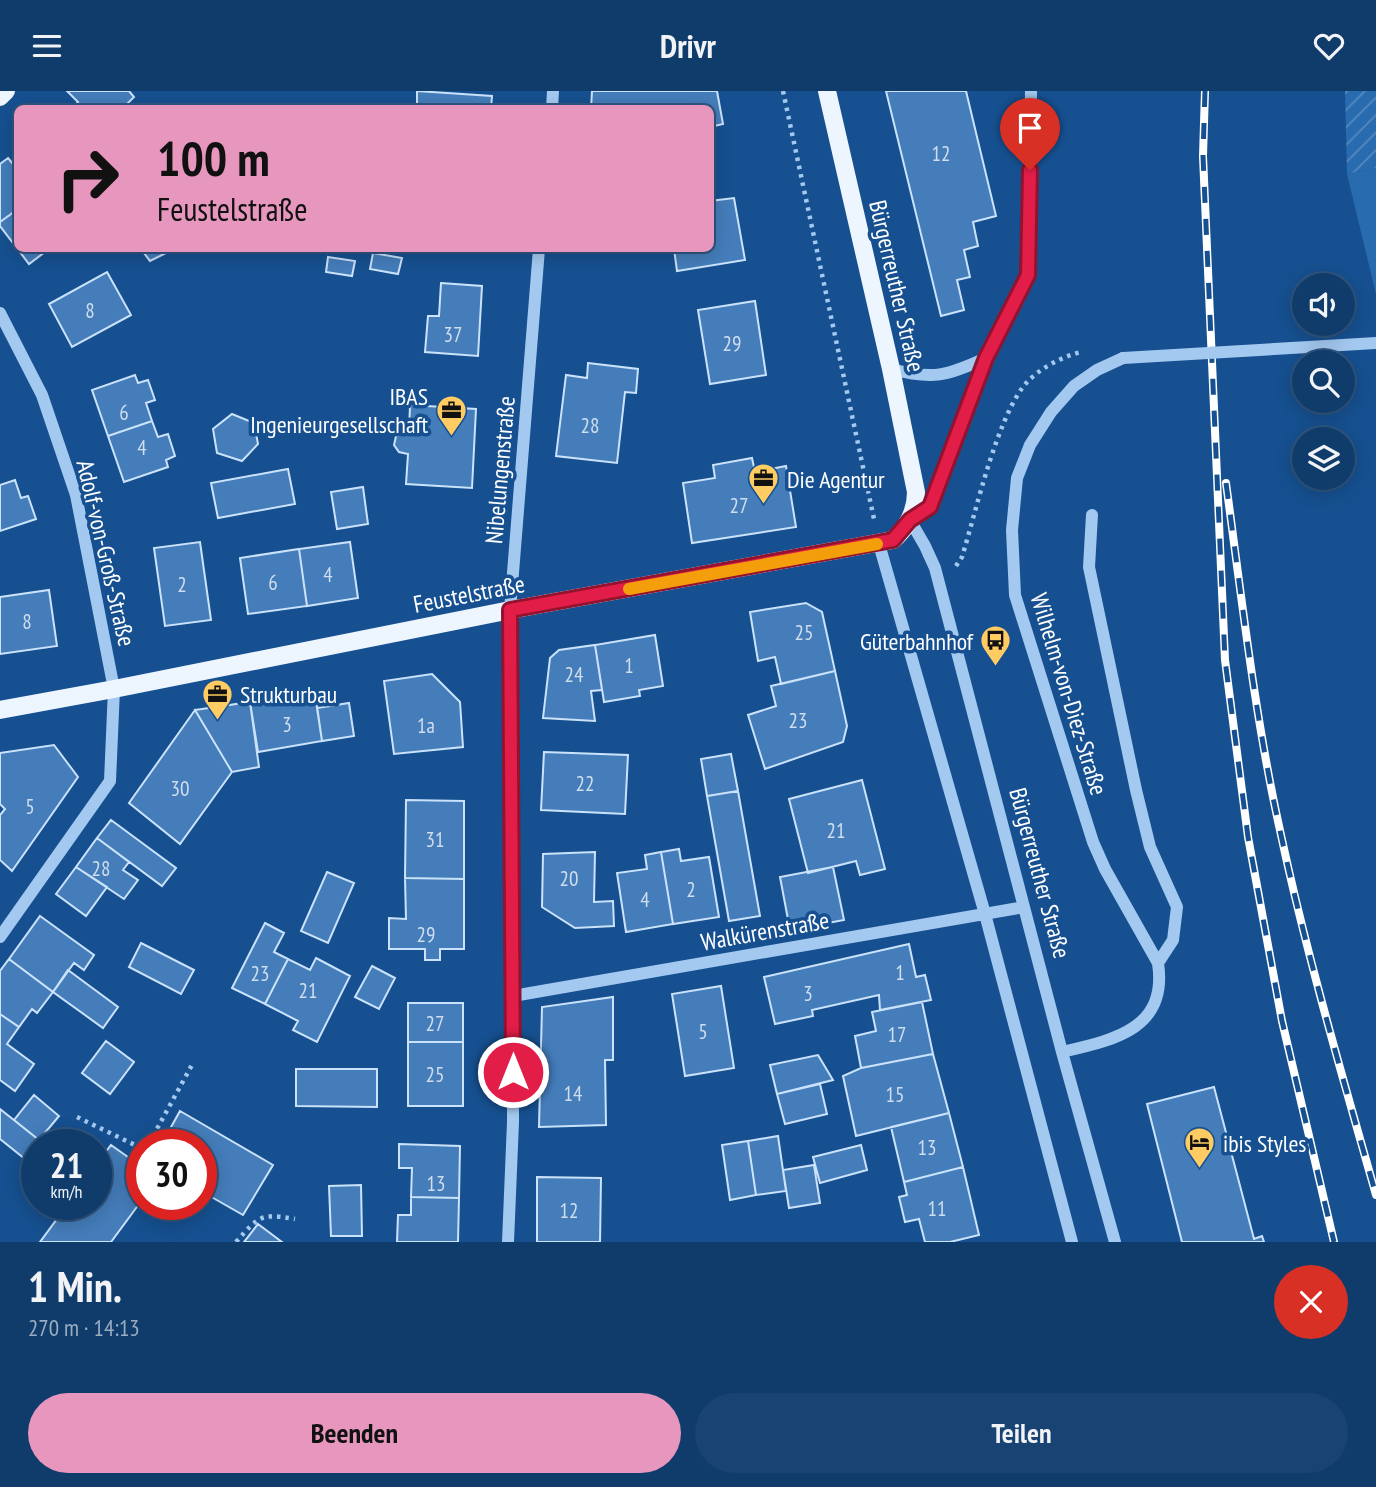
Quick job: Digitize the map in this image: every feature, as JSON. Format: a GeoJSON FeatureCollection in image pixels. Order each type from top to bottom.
{"type":"FeatureCollection","features":[{"type":"Feature","properties":{"kind":"main road"},"geometry":{"type":"LineString","coordinates":[[0,97],[6,91]]}},
{"type":"Feature","properties":{"kind":"main road","name":"Bürgerreuther Straße"},"geometry":{"type":"LineString","coordinates":[[827,91],[891,369],[916,492],[916,503],[910,520]]}},
{"type":"Feature","properties":{"kind":"main road","name":"Feustelstraße"},"geometry":{"type":"LineString","coordinates":[[0,710],[510,610],[879,544],[893,540],[910,520]]}},
{"type":"Feature","properties":{"kind":"street"},"geometry":{"type":"LineString","coordinates":[[910,520],[930,507],[986,358],[1028,275],[1031,91]]}},
{"type":"Feature","properties":{"kind":"street","name":"Nibelungenstraße"},"geometry":{"type":"LineString","coordinates":[[508,1242],[513,1122],[510,610],[539,252]]}},
{"type":"Feature","properties":{"kind":"street","name":"Adolf-von-Groß-Straße"},"geometry":{"type":"LineString","coordinates":[[0,313],[42,395],[76,495],[114,689],[110,781],[0,937]]}},
{"type":"Feature","properties":{"kind":"street","name":"Wilhelm-von-Diez-Straße"},"geometry":{"type":"LineString","coordinates":[[1062,1052],[1102,1042],[1126,1032],[1154,1007],[1161,980],[1158,963],[1105,869],[1093,842],[1015,595],[1012,530],[1017,478],[1030,445],[1051,412],[1074,386],[1097,370],[1123,358],[1376,343]]}},
{"type":"Feature","properties":{"kind":"street"},"geometry":{"type":"LineString","coordinates":[[891,369],[934,376],[955,373],[986,358]]}},
{"type":"Feature","properties":{"kind":"street"},"geometry":{"type":"LineString","coordinates":[[1092,515],[1089,567],[1136,790],[1150,847],[1177,907],[1173,940],[1158,963]]}},
{"type":"Feature","properties":{"kind":"street","name":"Bürgerreuther Straße"},"geometry":{"type":"LineString","coordinates":[[910,520],[935,568],[1062,1052],[1115,1242]]}},
{"type":"Feature","properties":{"kind":"street"},"geometry":{"type":"LineString","coordinates":[[879,544],[985,914],[1072,1242]]}},
{"type":"Feature","properties":{"kind":"street","name":"Walkürenstraße"},"geometry":{"type":"LineString","coordinates":[[513,996],[1024,907]]}},
{"type":"Feature","properties":{"kind":"path"},"geometry":{"type":"LineString","coordinates":[[783,91],[879,544]]}},
{"type":"Feature","properties":{"kind":"path"},"geometry":{"type":"LineString","coordinates":[[77,1117],[135,1145],[152,1138],[193,1063]]}},
{"type":"Feature","properties":{"kind":"path"},"geometry":{"type":"LineString","coordinates":[[236,1242],[257,1219],[275,1216],[296,1219]]}},
{"type":"Feature","properties":{"kind":"shaded area"},"geometry":{"type":"Polygon","coordinates":[[[1345,91],[1376,91],[1376,168],[1347,174],[1345,91]]]}},
{"type":"Feature","properties":{"kind":"shaded area"},"geometry":{"type":"Polygon","coordinates":[[[1376,168],[1376,294],[1347,174],[1376,168]]]}},
{"type":"Feature","properties":{"kind":"building"},"geometry":{"type":"Polygon","coordinates":[[[67,91],[129,91],[134,97],[126,105],[75,105],[78,102],[67,91]]]}},
{"type":"Feature","properties":{"kind":"building"},"geometry":{"type":"Polygon","coordinates":[[[417,91],[492,96],[491,105],[417,105],[417,91]]]}},
{"type":"Feature","properties":{"kind":"building"},"geometry":{"type":"Polygon","coordinates":[[[592,91],[717,91],[723,124],[714,126],[714,105],[591,105],[592,91]]]}},
{"type":"Feature","properties":{"kind":"building"},"geometry":{"type":"Polygon","coordinates":[[[886,91],[966,91],[996,216],[973,222],[978,246],[964,250],[970,277],[957,280],[964,310],[941,316],[886,91]]]}},
{"type":"Feature","properties":{"kind":"building"},"geometry":{"type":"Polygon","coordinates":[[[8,158],[14,165],[14,212],[0,222],[0,164],[8,158]]]}},
{"type":"Feature","properties":{"kind":"building"},"geometry":{"type":"Polygon","coordinates":[[[734,198],[745,260],[677,271],[674,252],[714,252],[714,200],[734,198]]]}},
{"type":"Feature","properties":{"kind":"building"},"geometry":{"type":"Polygon","coordinates":[[[14,212],[14,244],[0,226],[0,222],[14,212]]]}},
{"type":"Feature","properties":{"kind":"building"},"geometry":{"type":"Polygon","coordinates":[[[20,252],[45,252],[29,264],[20,252]]]}},
{"type":"Feature","properties":{"kind":"building"},"geometry":{"type":"Polygon","coordinates":[[[143,252],[168,252],[150,261],[143,252]]]}},
{"type":"Feature","properties":{"kind":"building"},"geometry":{"type":"Polygon","coordinates":[[[373,253],[402,258],[398,274],[370,269],[373,253]]]}},
{"type":"Feature","properties":{"kind":"building"},"geometry":{"type":"Polygon","coordinates":[[[328,257],[355,261],[352,276],[326,272],[328,257]]]}},
{"type":"Feature","properties":{"kind":"building"},"geometry":{"type":"Polygon","coordinates":[[[107,272],[131,315],[72,347],[49,304],[107,272]]]}},
{"type":"Feature","properties":{"kind":"building"},"geometry":{"type":"Polygon","coordinates":[[[441,283],[482,286],[478,356],[425,352],[428,316],[439,316],[441,283]]]}},
{"type":"Feature","properties":{"kind":"building"},"geometry":{"type":"Polygon","coordinates":[[[755,301],[766,375],[710,384],[698,310],[755,301]]]}},
{"type":"Feature","properties":{"kind":"building"},"geometry":{"type":"Polygon","coordinates":[[[588,363],[638,369],[636,393],[625,392],[617,463],[556,456],[566,375],[587,378],[588,363]]]}},
{"type":"Feature","properties":{"kind":"building"},"geometry":{"type":"Polygon","coordinates":[[[135,375],[138,383],[148,380],[155,400],[146,403],[152,421],[108,436],[92,390],[135,375]]]}},
{"type":"Feature","properties":{"kind":"building"},"geometry":{"type":"Polygon","coordinates":[[[410,405],[476,409],[472,488],[406,484],[408,454],[399,452],[394,445],[396,436],[409,433],[410,405]]]}},
{"type":"Feature","properties":{"kind":"building"},"geometry":{"type":"Polygon","coordinates":[[[232,414],[254,423],[258,444],[242,461],[217,453],[213,429],[232,414]]]}},
{"type":"Feature","properties":{"kind":"building"},"geometry":{"type":"Polygon","coordinates":[[[152,421],[158,437],[168,434],[175,456],[166,460],[168,467],[124,482],[108,436],[152,421]]]}},
{"type":"Feature","properties":{"kind":"building"},"geometry":{"type":"Polygon","coordinates":[[[752,458],[755,472],[786,466],[796,527],[692,543],[683,483],[715,478],[713,465],[752,458]]]}},
{"type":"Feature","properties":{"kind":"building"},"geometry":{"type":"Polygon","coordinates":[[[288,469],[295,504],[218,518],[211,483],[288,469]]]}},
{"type":"Feature","properties":{"kind":"building"},"geometry":{"type":"Polygon","coordinates":[[[15,480],[21,498],[28,496],[36,519],[0,531],[0,485],[15,480]]]}},
{"type":"Feature","properties":{"kind":"building"},"geometry":{"type":"Polygon","coordinates":[[[363,487],[368,524],[337,529],[331,492],[363,487]]]}},
{"type":"Feature","properties":{"kind":"building"},"geometry":{"type":"Polygon","coordinates":[[[200,542],[211,620],[165,626],[154,548],[200,542]]]}},
{"type":"Feature","properties":{"kind":"building"},"geometry":{"type":"Polygon","coordinates":[[[350,542],[358,598],[307,606],[299,549],[350,542]]]}},
{"type":"Feature","properties":{"kind":"building"},"geometry":{"type":"Polygon","coordinates":[[[299,549],[307,606],[248,614],[240,558],[299,549]]]}},
{"type":"Feature","properties":{"kind":"building"},"geometry":{"type":"Polygon","coordinates":[[[49,590],[57,646],[0,654],[0,597],[49,590]]]}},
{"type":"Feature","properties":{"kind":"building"},"geometry":{"type":"Polygon","coordinates":[[[806,603],[822,612],[835,671],[781,684],[775,657],[758,661],[750,612],[806,603]]]}},
{"type":"Feature","properties":{"kind":"building"},"geometry":{"type":"Polygon","coordinates":[[[655,635],[663,686],[639,690],[640,696],[604,702],[595,645],[655,635]]]}},
{"type":"Feature","properties":{"kind":"building"},"geometry":{"type":"Polygon","coordinates":[[[595,645],[602,690],[591,691],[595,721],[543,718],[550,658],[559,650],[595,645]]]}},
{"type":"Feature","properties":{"kind":"building"},"geometry":{"type":"Polygon","coordinates":[[[835,671],[847,726],[843,742],[765,769],[748,715],[776,706],[771,686],[835,671]]]}},
{"type":"Feature","properties":{"kind":"building"},"geometry":{"type":"Polygon","coordinates":[[[432,674],[460,702],[463,747],[394,754],[384,681],[432,674]]]}},
{"type":"Feature","properties":{"kind":"building"},"geometry":{"type":"Polygon","coordinates":[[[315,692],[322,741],[258,752],[250,702],[315,692]]]}},
{"type":"Feature","properties":{"kind":"building"},"geometry":{"type":"Polygon","coordinates":[[[250,702],[259,767],[232,772],[195,710],[250,702]]]}},
{"type":"Feature","properties":{"kind":"building"},"geometry":{"type":"Polygon","coordinates":[[[349,703],[354,736],[322,741],[317,708],[349,703]]]}},
{"type":"Feature","properties":{"kind":"building"},"geometry":{"type":"Polygon","coordinates":[[[195,710],[232,772],[180,844],[129,803],[195,710]]]}},
{"type":"Feature","properties":{"kind":"building"},"geometry":{"type":"Polygon","coordinates":[[[54,745],[78,777],[12,871],[0,860],[0,815],[5,809],[0,804],[0,753],[54,745]]]}},
{"type":"Feature","properties":{"kind":"building"},"geometry":{"type":"Polygon","coordinates":[[[544,752],[628,755],[625,814],[541,810],[544,752]]]}},
{"type":"Feature","properties":{"kind":"building"},"geometry":{"type":"Polygon","coordinates":[[[731,754],[738,791],[707,796],[701,759],[731,754]]]}},
{"type":"Feature","properties":{"kind":"building"},"geometry":{"type":"Polygon","coordinates":[[[862,780],[885,869],[860,875],[856,861],[808,873],[789,799],[862,780]]]}},
{"type":"Feature","properties":{"kind":"building"},"geometry":{"type":"Polygon","coordinates":[[[738,791],[760,916],[729,921],[707,796],[738,791]]]}},
{"type":"Feature","properties":{"kind":"building"},"geometry":{"type":"Polygon","coordinates":[[[406,800],[464,801],[464,879],[405,878],[406,800]]]}},
{"type":"Feature","properties":{"kind":"building"},"geometry":{"type":"Polygon","coordinates":[[[111,820],[176,868],[162,886],[97,838],[111,820]]]}},
{"type":"Feature","properties":{"kind":"building"},"geometry":{"type":"Polygon","coordinates":[[[97,838],[129,862],[123,870],[138,880],[124,899],[76,867],[97,838]]]}},
{"type":"Feature","properties":{"kind":"building"},"geometry":{"type":"Polygon","coordinates":[[[679,849],[681,861],[709,857],[719,917],[673,924],[661,852],[679,849]]]}},
{"type":"Feature","properties":{"kind":"building"},"geometry":{"type":"Polygon","coordinates":[[[595,852],[594,902],[613,901],[614,926],[575,928],[542,907],[543,854],[595,852]]]}},
{"type":"Feature","properties":{"kind":"building"},"geometry":{"type":"Polygon","coordinates":[[[661,852],[673,924],[626,932],[617,873],[647,869],[645,855],[661,852]]]}},
{"type":"Feature","properties":{"kind":"building"},"geometry":{"type":"Polygon","coordinates":[[[76,867],[107,887],[86,916],[56,894],[76,867]]]}},
{"type":"Feature","properties":{"kind":"building"},"geometry":{"type":"Polygon","coordinates":[[[833,867],[844,920],[790,930],[780,877],[833,867]]]}},
{"type":"Feature","properties":{"kind":"building"},"geometry":{"type":"Polygon","coordinates":[[[327,872],[354,883],[328,943],[301,931],[327,872]]]}},
{"type":"Feature","properties":{"kind":"building"},"geometry":{"type":"Polygon","coordinates":[[[405,878],[464,879],[464,949],[440,949],[440,960],[425,960],[425,949],[389,949],[389,918],[406,919],[405,878]]]}},
{"type":"Feature","properties":{"kind":"building"},"geometry":{"type":"Polygon","coordinates":[[[40,916],[94,955],[84,970],[74,963],[53,992],[9,959],[40,916]]]}},
{"type":"Feature","properties":{"kind":"building"},"geometry":{"type":"Polygon","coordinates":[[[265,923],[284,933],[274,952],[288,959],[265,1004],[232,988],[265,923]]]}},
{"type":"Feature","properties":{"kind":"building"},"geometry":{"type":"Polygon","coordinates":[[[141,943],[194,970],[181,994],[129,967],[141,943]]]}},
{"type":"Feature","properties":{"kind":"building"},"geometry":{"type":"Polygon","coordinates":[[[909,944],[916,977],[925,975],[931,1000],[880,1010],[879,995],[812,1010],[813,1016],[775,1024],[764,977],[909,944]]]}},
{"type":"Feature","properties":{"kind":"building"},"geometry":{"type":"Polygon","coordinates":[[[316,958],[350,976],[317,1042],[293,1030],[298,1021],[265,1004],[288,959],[310,970],[316,958]]]}},
{"type":"Feature","properties":{"kind":"building"},"geometry":{"type":"Polygon","coordinates":[[[9,959],[53,992],[37,1013],[32,1009],[19,1027],[0,1014],[0,971],[9,959]]]}},
{"type":"Feature","properties":{"kind":"building"},"geometry":{"type":"Polygon","coordinates":[[[372,966],[395,978],[379,1009],[355,997],[372,966]]]}},
{"type":"Feature","properties":{"kind":"building"},"geometry":{"type":"Polygon","coordinates":[[[68,970],[118,1007],[103,1028],[53,992],[68,970]]]}},
{"type":"Feature","properties":{"kind":"building"},"geometry":{"type":"Polygon","coordinates":[[[721,986],[734,1068],[685,1076],[672,994],[721,986]]]}},
{"type":"Feature","properties":{"kind":"building"},"geometry":{"type":"Polygon","coordinates":[[[613,997],[613,1060],[605,1060],[606,1125],[539,1127],[542,1007],[613,997]]]}},
{"type":"Feature","properties":{"kind":"building"},"geometry":{"type":"Polygon","coordinates":[[[922,1002],[933,1054],[861,1068],[855,1036],[876,1031],[872,1012],[922,1002]]]}},
{"type":"Feature","properties":{"kind":"building"},"geometry":{"type":"Polygon","coordinates":[[[408,1003],[463,1003],[463,1042],[408,1042],[408,1003]]]}},
{"type":"Feature","properties":{"kind":"building"},"geometry":{"type":"Polygon","coordinates":[[[0,1014],[19,1027],[7,1044],[34,1064],[15,1091],[0,1080],[0,1014]]]}},
{"type":"Feature","properties":{"kind":"building"},"geometry":{"type":"Polygon","coordinates":[[[106,1041],[134,1062],[110,1094],[82,1073],[106,1041]]]}},
{"type":"Feature","properties":{"kind":"building"},"geometry":{"type":"Polygon","coordinates":[[[408,1042],[463,1042],[463,1106],[408,1106],[408,1042]]]}},
{"type":"Feature","properties":{"kind":"building"},"geometry":{"type":"Polygon","coordinates":[[[933,1054],[949,1113],[856,1136],[843,1076],[861,1068],[933,1054]]]}},
{"type":"Feature","properties":{"kind":"building"},"geometry":{"type":"Polygon","coordinates":[[[818,1055],[833,1080],[777,1094],[770,1065],[818,1055]]]}},
{"type":"Feature","properties":{"kind":"building"},"geometry":{"type":"Polygon","coordinates":[[[296,1069],[377,1069],[377,1107],[296,1106],[296,1069]]]}},
{"type":"Feature","properties":{"kind":"building"},"geometry":{"type":"Polygon","coordinates":[[[820,1084],[827,1114],[785,1124],[777,1094],[820,1084]]]}},
{"type":"Feature","properties":{"kind":"building","name":"ibis Styles"},"geometry":{"type":"Polygon","coordinates":[[[1214,1087],[1254,1239],[1262,1236],[1264,1242],[1182,1242],[1147,1104],[1214,1087]]]}},
{"type":"Feature","properties":{"kind":"building"},"geometry":{"type":"Polygon","coordinates":[[[34,1095],[59,1116],[48,1129],[25,1129],[14,1120],[34,1095]]]}},
{"type":"Feature","properties":{"kind":"building"},"geometry":{"type":"Polygon","coordinates":[[[0,1109],[25,1129],[21,1129],[21,1156],[0,1139],[0,1109]]]}},
{"type":"Feature","properties":{"kind":"building"},"geometry":{"type":"Polygon","coordinates":[[[180,1111],[211,1129],[170,1129],[180,1111]]]}},
{"type":"Feature","properties":{"kind":"building"},"geometry":{"type":"Polygon","coordinates":[[[949,1113],[963,1167],[904,1182],[891,1127],[949,1113]]]}},
{"type":"Feature","properties":{"kind":"building"},"geometry":{"type":"Polygon","coordinates":[[[217,1132],[273,1165],[243,1215],[217,1200],[217,1132]]]}},
{"type":"Feature","properties":{"kind":"building"},"geometry":{"type":"Polygon","coordinates":[[[778,1136],[786,1191],[756,1195],[748,1141],[778,1136]]]}},
{"type":"Feature","properties":{"kind":"building"},"geometry":{"type":"Polygon","coordinates":[[[748,1141],[756,1195],[730,1200],[722,1145],[748,1141]]]}},
{"type":"Feature","properties":{"kind":"building"},"geometry":{"type":"Polygon","coordinates":[[[399,1144],[460,1146],[459,1198],[411,1197],[412,1168],[399,1168],[399,1144]]]}},
{"type":"Feature","properties":{"kind":"building"},"geometry":{"type":"Polygon","coordinates":[[[861,1145],[867,1170],[820,1183],[813,1157],[861,1145]]]}},
{"type":"Feature","properties":{"kind":"building"},"geometry":{"type":"Polygon","coordinates":[[[112,1146],[126,1156],[127,1220],[111,1242],[40,1242],[56,1220],[112,1220],[112,1146]]]}},
{"type":"Feature","properties":{"kind":"building"},"geometry":{"type":"Polygon","coordinates":[[[814,1165],[820,1203],[789,1208],[783,1170],[814,1165]]]}},
{"type":"Feature","properties":{"kind":"building"},"geometry":{"type":"Polygon","coordinates":[[[963,1167],[979,1235],[950,1242],[925,1242],[919,1219],[905,1222],[899,1197],[907,1195],[904,1182],[963,1167]]]}},
{"type":"Feature","properties":{"kind":"building"},"geometry":{"type":"Polygon","coordinates":[[[537,1177],[601,1178],[600,1242],[537,1242],[537,1177]]]}},
{"type":"Feature","properties":{"kind":"building"},"geometry":{"type":"Polygon","coordinates":[[[361,1185],[362,1236],[331,1236],[329,1186],[361,1185]]]}},
{"type":"Feature","properties":{"kind":"building"},"geometry":{"type":"Polygon","coordinates":[[[411,1197],[459,1198],[458,1242],[397,1242],[398,1215],[411,1215],[411,1197]]]}},
{"type":"Feature","properties":{"kind":"building"},"geometry":{"type":"Polygon","coordinates":[[[258,1224],[282,1242],[244,1242],[258,1224]]]}},
{"type":"Feature","properties":{"kind":"railway"},"geometry":{"type":"LineString","coordinates":[[1205,91],[1203,156],[1225,660],[1248,837],[1282,1021],[1334,1242]]}},
{"type":"Feature","properties":{"kind":"railway"},"geometry":{"type":"LineString","coordinates":[[1226,483],[1256,703],[1281,835],[1314,970],[1376,1195]]}},
{"type":"Feature","properties":{"kind":"slow traffic"},"geometry":{"type":"LineString","coordinates":[[629,589],[877,544]]}},
{"type":"Feature","properties":{"kind":"place","name":"IBAS Ingenieurgesellschaft"},"geometry":{"type":"Point","coordinates":[451,437]}},
{"type":"Feature","properties":{"kind":"place","name":"Die Agentur"},"geometry":{"type":"Point","coordinates":[764,506]}},
{"type":"Feature","properties":{"kind":"place","name":"Güterbahnhof"},"geometry":{"type":"Point","coordinates":[996,668]}},
{"type":"Feature","properties":{"kind":"place","name":"Strukturbau"},"geometry":{"type":"Point","coordinates":[217,721]}},
{"type":"Feature","properties":{"kind":"place","name":"ibis Styles"},"geometry":{"type":"Point","coordinates":[1200,1170]}},
{"type":"Feature","properties":{"kind":"route"},"geometry":{"type":"LineString","coordinates":[[513,1072],[510,610],[893,540],[910,520],[930,507],[986,358],[1028,275],[1030,170]]}}]}
